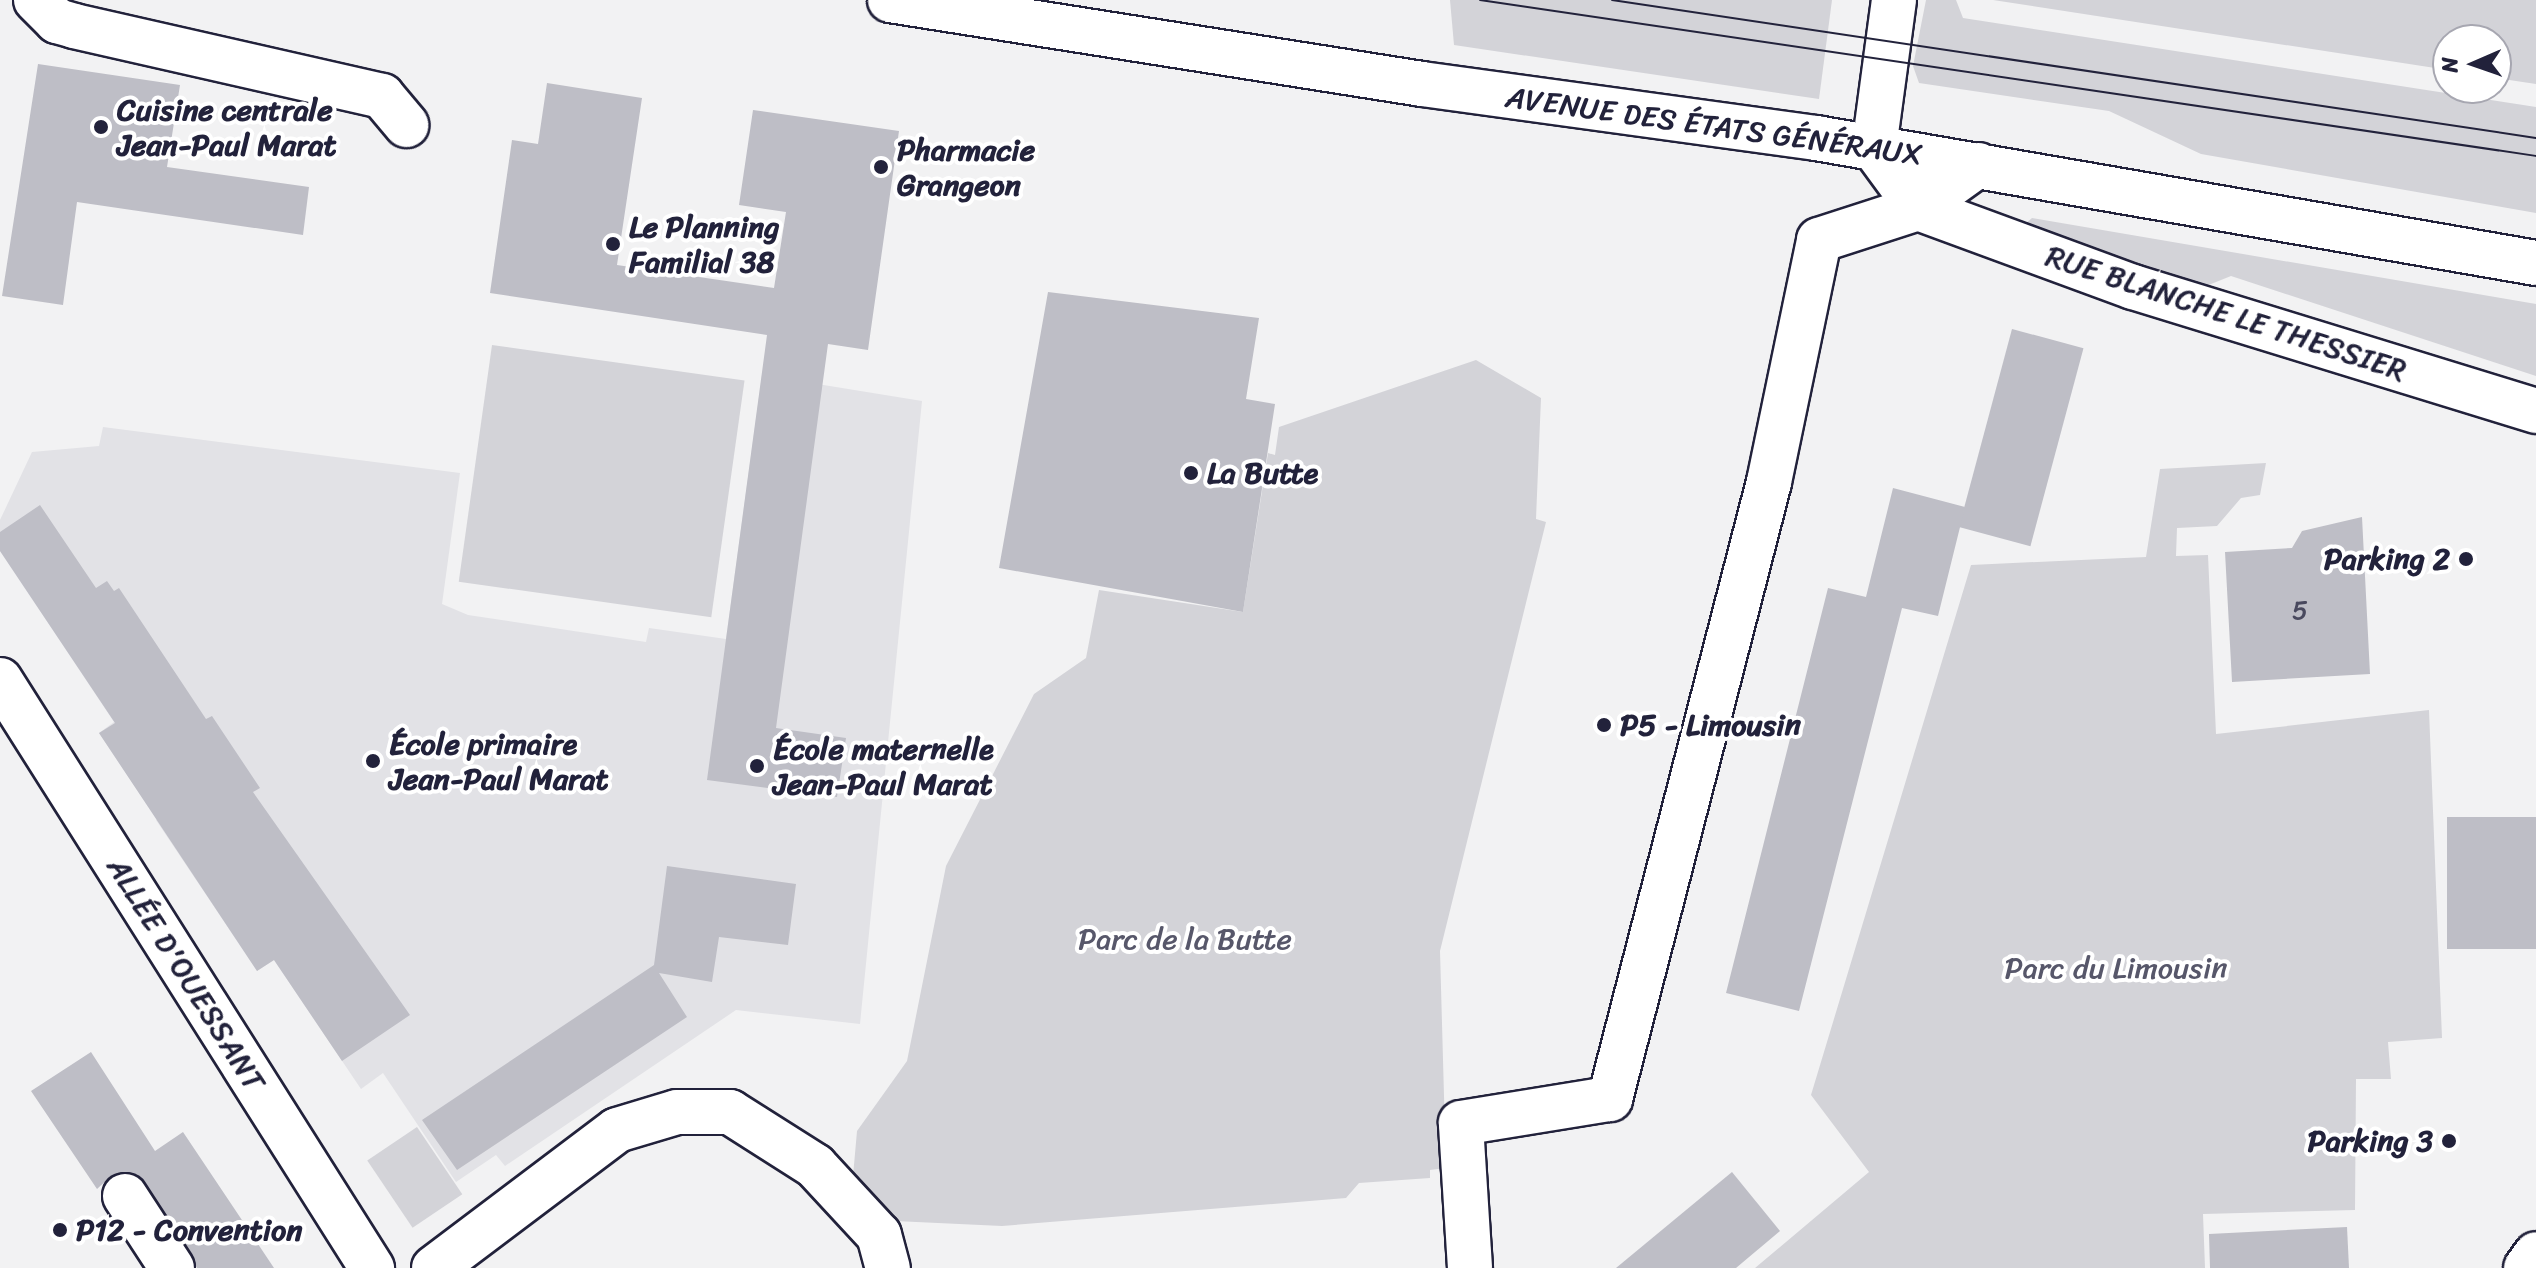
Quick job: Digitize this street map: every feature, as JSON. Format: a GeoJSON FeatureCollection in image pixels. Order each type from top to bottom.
{"type":"FeatureCollection","features":[{"type":"Feature","properties":{"kind":"street"},"geometry":{"type":"LineString","coordinates":[[36,0],[57,21],[132,42],[382,96],[406,125]]}},
{"type":"Feature","properties":{"kind":"street"},"geometry":{"type":"LineString","coordinates":[[104,0],[132,42]]}},
{"type":"Feature","properties":{"kind":"street","name":"AVENUE DES ÉTATS GÉNÉRAUX"},"geometry":{"type":"LineString","coordinates":[[890,0],[1874,148],[2536,263]]}},
{"type":"Feature","properties":{"kind":"street"},"geometry":{"type":"LineString","coordinates":[[1894,0],[1874,148],[1918,208]]}},
{"type":"Feature","properties":{"kind":"street"},"geometry":{"type":"LineString","coordinates":[[1470,1268],[1461,1123],[1610,1099],[1769,482],[1819,240],[1918,208],[1978,165]]}},
{"type":"Feature","properties":{"kind":"street","name":"RUE BLANCHE LE THESSIER"},"geometry":{"type":"LineString","coordinates":[[1918,208],[2133,287],[2536,411]]}},
{"type":"Feature","properties":{"kind":"street","name":"ALLÉE D'OUESSANT"},"geometry":{"type":"LineString","coordinates":[[0,680],[372,1268]]}},
{"type":"Feature","properties":{"kind":"street"},"geometry":{"type":"LineString","coordinates":[[434,1268],[617,1130],[677,1112],[730,1112],[815,1166],[879,1235],[888,1268]]}},
{"type":"Feature","properties":{"kind":"street"},"geometry":{"type":"LineString","coordinates":[[125,1196],[172,1268]]}},
{"type":"Feature","properties":{"kind":"street"},"geometry":{"type":"LineString","coordinates":[[2526,1268],[2536,1254]]}},
{"type":"Feature","properties":{"kind":"shaded area"},"geometry":{"type":"Polygon","coordinates":[[[762,375],[922,401],[860,1024],[736,1010],[505,1166],[496,1155],[456,1182],[383,1073],[361,1089],[274,960],[257,971],[156,820],[172,810],[144,800],[99,733],[114,722],[0,551],[0,520],[32,452],[99,446],[103,427],[460,473],[442,604],[468,615],[646,642],[649,628],[726,639],[762,375]]]}},
{"type":"Feature","properties":{"kind":"green space"},"geometry":{"type":"Polygon","coordinates":[[[1450,0],[1832,0],[1819,99],[1454,45],[1450,0]]]}},
{"type":"Feature","properties":{"kind":"green space"},"geometry":{"type":"Polygon","coordinates":[[[1926,0],[1956,0],[1963,18],[2432,91],[2432,104],[2512,103],[2536,107],[2536,213],[2201,154],[2109,111],[1919,83],[1913,66],[1926,0]]]}},
{"type":"Feature","properties":{"kind":"green space"},"geometry":{"type":"Polygon","coordinates":[[[1993,0],[2536,0],[2536,84],[2512,80],[2512,24],[2432,24],[2432,68],[1993,0]]]}},
{"type":"Feature","properties":{"kind":"green space"},"geometry":{"type":"Polygon","coordinates":[[[2032,218],[2536,304],[2536,376],[2231,276],[2201,288],[2025,224],[2032,218]]]}},
{"type":"Feature","properties":{"kind":"green space"},"geometry":{"type":"Polygon","coordinates":[[[492,345],[745,380],[711,617],[459,582],[492,345]]]}},
{"type":"Feature","properties":{"kind":"green space","name":"Parc de la Butte"},"geometry":{"type":"Polygon","coordinates":[[[1476,360],[1541,398],[1536,519],[1546,522],[1440,951],[1446,1168],[1430,1170],[1430,1178],[1359,1183],[1346,1198],[1002,1226],[895,1221],[853,1176],[857,1131],[907,1061],[946,866],[1034,694],[1086,658],[1099,590],[1243,612],[1268,453],[1275,455],[1279,427],[1476,360]]]}},
{"type":"Feature","properties":{"kind":"green space","name":"Parc du Limousin"},"geometry":{"type":"Polygon","coordinates":[[[2266,463],[2260,495],[2241,498],[2217,526],[2177,528],[2176,556],[2208,555],[2216,734],[2429,710],[2442,1038],[2388,1042],[2391,1079],[2356,1079],[2355,1210],[2203,1214],[2205,1268],[1755,1268],[1869,1172],[1811,1095],[1971,565],[2146,557],[2160,469],[2266,463]]]}},
{"type":"Feature","properties":{"kind":"green space"},"geometry":{"type":"Polygon","coordinates":[[[417,1127],[462,1194],[413,1228],[367,1161],[417,1127]]]}},
{"type":"Feature","properties":{"kind":"building"},"geometry":{"type":"Polygon","coordinates":[[[38,64],[180,85],[167,167],[309,187],[303,235],[77,202],[63,305],[2,296],[38,64]]]}},
{"type":"Feature","properties":{"kind":"building"},"geometry":{"type":"Polygon","coordinates":[[[547,83],[642,98],[617,265],[774,288],[786,212],[739,205],[753,110],[899,131],[868,350],[828,344],[776,728],[846,738],[837,797],[707,780],[767,335],[490,293],[512,140],[538,144],[547,83]]]}},
{"type":"Feature","properties":{"kind":"building"},"geometry":{"type":"Polygon","coordinates":[[[1048,292],[1259,318],[1246,399],[1275,404],[1243,612],[999,568],[1048,292]]]}},
{"type":"Feature","properties":{"kind":"building"},"geometry":{"type":"Polygon","coordinates":[[[2012,329],[2083,348],[2030,546],[1959,527],[2012,329]]]}},
{"type":"Feature","properties":{"kind":"building"},"geometry":{"type":"Polygon","coordinates":[[[1893,488],[1965,507],[1938,616],[1902,608],[1799,1011],[1726,993],[1828,588],[1866,597],[1893,488]]]}},
{"type":"Feature","properties":{"kind":"building"},"geometry":{"type":"Polygon","coordinates":[[[40,505],[96,588],[107,581],[114,591],[119,588],[206,719],[212,716],[260,788],[253,792],[410,1015],[342,1061],[274,960],[257,971],[99,733],[115,723],[0,551],[0,532],[40,505]]]}},
{"type":"Feature","properties":{"kind":"building"},"geometry":{"type":"Polygon","coordinates":[[[2362,517],[2370,674],[2232,682],[2225,552],[2292,548],[2302,531],[2362,517]]]}},
{"type":"Feature","properties":{"kind":"building"},"geometry":{"type":"Polygon","coordinates":[[[2447,817],[2536,817],[2536,949],[2447,949],[2447,817]]]}},
{"type":"Feature","properties":{"kind":"building"},"geometry":{"type":"Polygon","coordinates":[[[667,866],[796,884],[788,945],[719,937],[712,982],[659,973],[687,1017],[457,1170],[422,1120],[654,965],[667,866]]]}},
{"type":"Feature","properties":{"kind":"building"},"geometry":{"type":"Polygon","coordinates":[[[91,1052],[155,1151],[183,1132],[274,1268],[197,1268],[137,1174],[112,1175],[97,1189],[31,1091],[91,1052]]]}},
{"type":"Feature","properties":{"kind":"building"},"geometry":{"type":"Polygon","coordinates":[[[1732,1172],[1780,1231],[1736,1268],[1616,1268],[1732,1172]]]}},
{"type":"Feature","properties":{"kind":"building"},"geometry":{"type":"Polygon","coordinates":[[[2347,1227],[2349,1268],[2210,1268],[2209,1234],[2347,1227]]]}},
{"type":"Feature","properties":{"kind":"tram line"},"geometry":{"type":"LineString","coordinates":[[1480,0],[2536,156]]}},
{"type":"Feature","properties":{"kind":"tram line"},"geometry":{"type":"LineString","coordinates":[[1612,0],[2536,138]]}},
{"type":"Feature","properties":{"kind":"place","name":"Cuisine centrale Jean-Paul Marat"},"geometry":{"type":"Point","coordinates":[101,127]}},
{"type":"Feature","properties":{"kind":"place","name":"Pharmacie Grangeon"},"geometry":{"type":"Point","coordinates":[881,167]}},
{"type":"Feature","properties":{"kind":"place","name":"Le Planning Familial 38"},"geometry":{"type":"Point","coordinates":[613,244]}},
{"type":"Feature","properties":{"kind":"place","name":"La Butte"},"geometry":{"type":"Point","coordinates":[1191,473]}},
{"type":"Feature","properties":{"kind":"place","name":"Parking 2"},"geometry":{"type":"Point","coordinates":[2466,559]}},
{"type":"Feature","properties":{"kind":"place","name":"P5 - Limousin"},"geometry":{"type":"Point","coordinates":[1604,725]}},
{"type":"Feature","properties":{"kind":"place","name":"École primaire Jean-Paul Marat"},"geometry":{"type":"Point","coordinates":[373,761]}},
{"type":"Feature","properties":{"kind":"place","name":"École maternelle Jean-Paul Marat"},"geometry":{"type":"Point","coordinates":[757,766]}},
{"type":"Feature","properties":{"kind":"place","name":"Parking 3"},"geometry":{"type":"Point","coordinates":[2449,1141]}},
{"type":"Feature","properties":{"kind":"place","name":"P12 - Convention"},"geometry":{"type":"Point","coordinates":[60,1230]}}]}
